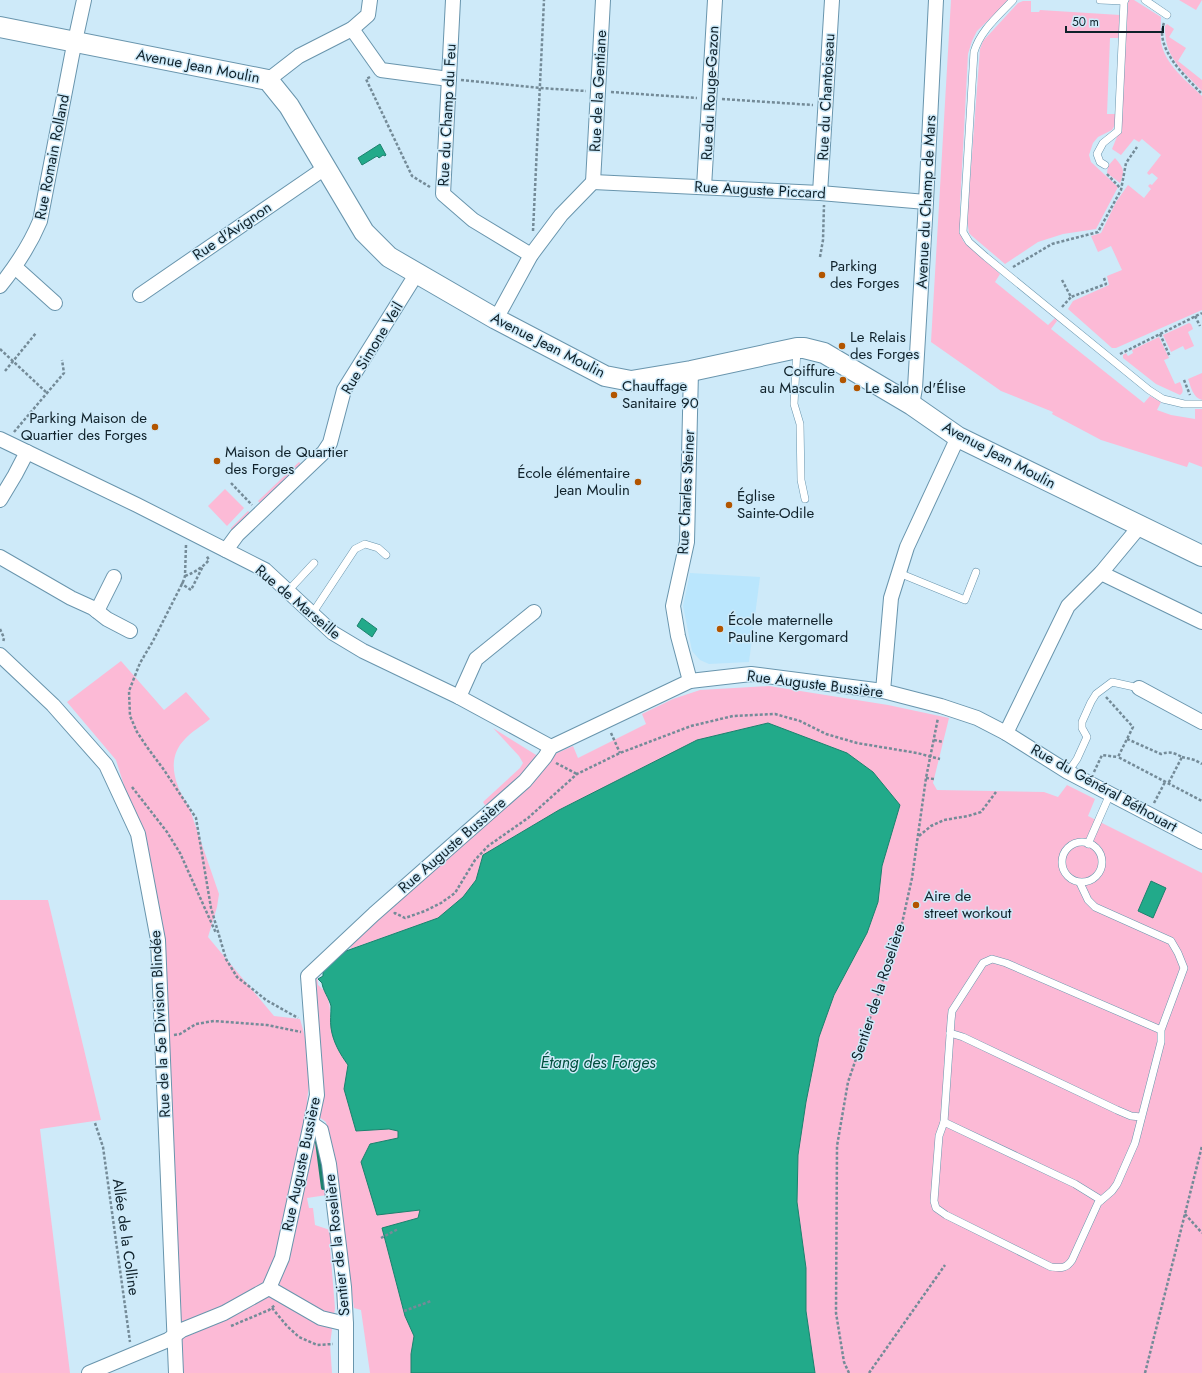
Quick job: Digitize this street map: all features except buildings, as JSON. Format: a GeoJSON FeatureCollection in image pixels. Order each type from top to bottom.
{"type":"FeatureCollection","features":[{"type":"Feature","properties":{"kind":"main road","name":"Avenue Jean Moulin"},"geometry":{"type":"LineString","coordinates":[[0,27],[268,80],[289,106],[364,232],[389,257],[496,319],[605,376],[631,381],[691,371],[797,348],[804,348],[824,353],[912,404],[958,437],[1202,556]]}},
{"type":"Feature","properties":{"kind":"street","name":"Rue Romain Rolland"},"geometry":{"type":"LineString","coordinates":[[0,286],[15,267],[32,240],[40,221],[84,0]]}},
{"type":"Feature","properties":{"kind":"street"},"geometry":{"type":"LineString","coordinates":[[268,80],[299,56],[352,29],[368,15],[370,0]]}},
{"type":"Feature","properties":{"kind":"street","name":"Rue du Champ du Feu"},"geometry":{"type":"LineString","coordinates":[[453,0],[443,194],[473,220],[531,255]]}},
{"type":"Feature","properties":{"kind":"street","name":"Rue de la Gentiane"},"geometry":{"type":"LineString","coordinates":[[593,182],[603,0]]}},
{"type":"Feature","properties":{"kind":"street","name":"Rue du Rouge-Gazon"},"geometry":{"type":"LineString","coordinates":[[704,187],[715,0]]}},
{"type":"Feature","properties":{"kind":"street","name":"Rue du Chantoiseau"},"geometry":{"type":"LineString","coordinates":[[820,193],[832,0]]}},
{"type":"Feature","properties":{"kind":"street","name":"Avenue du Champ de Mars"},"geometry":{"type":"LineString","coordinates":[[912,404],[915,388],[936,0]]}},
{"type":"Feature","properties":{"kind":"street"},"geometry":{"type":"LineString","coordinates":[[352,29],[381,70],[449,78]]}},
{"type":"Feature","properties":{"kind":"street","name":"Rue d'Avignon"},"geometry":{"type":"LineString","coordinates":[[140,295],[325,168]]}},
{"type":"Feature","properties":{"kind":"street"},"geometry":{"type":"LineString","coordinates":[[496,319],[531,255],[561,215],[593,182]]}},
{"type":"Feature","properties":{"kind":"street","name":"Rue Auguste Piccard"},"geometry":{"type":"LineString","coordinates":[[593,182],[820,193],[926,202]]}},
{"type":"Feature","properties":{"kind":"street"},"geometry":{"type":"LineString","coordinates":[[15,267],[55,303]]}},
{"type":"Feature","properties":{"kind":"street","name":"Rue Simone Veil"},"geometry":{"type":"LineString","coordinates":[[226,550],[237,535],[320,456],[330,443],[344,390],[417,273]]}},
{"type":"Feature","properties":{"kind":"street","name":"Rue Charles Steiner"},"geometry":{"type":"LineString","coordinates":[[690,681],[678,636],[674,606],[687,542],[691,371]]}},
{"type":"Feature","properties":{"kind":"street"},"geometry":{"type":"LineString","coordinates":[[883,691],[892,598],[899,573],[907,547],[958,437]]}},
{"type":"Feature","properties":{"kind":"street","name":"Rue de Marseille"},"geometry":{"type":"LineString","coordinates":[[3,440],[137,505],[265,570],[333,633],[363,651],[459,697],[548,752]]}},
{"type":"Feature","properties":{"kind":"street"},"geometry":{"type":"LineString","coordinates":[[0,500],[15,475],[26,452]]}},
{"type":"Feature","properties":{"kind":"street"},"geometry":{"type":"LineString","coordinates":[[1006,733],[1068,606],[1101,574],[1140,526]]}},
{"type":"Feature","properties":{"kind":"street"},"geometry":{"type":"LineString","coordinates":[[0,557],[130,631]]}},
{"type":"Feature","properties":{"kind":"street"},"geometry":{"type":"LineString","coordinates":[[1101,574],[1202,622]]}},
{"type":"Feature","properties":{"kind":"street"},"geometry":{"type":"LineString","coordinates":[[97,611],[114,577]]}},
{"type":"Feature","properties":{"kind":"street"},"geometry":{"type":"LineString","coordinates":[[459,697],[476,659],[534,612]]}},
{"type":"Feature","properties":{"kind":"street","name":"Rue de la 5e Division Blindée"},"geometry":{"type":"LineString","coordinates":[[0,655],[53,705],[106,765],[138,834],[158,940],[176,1373]]}},
{"type":"Feature","properties":{"kind":"street","name":"Rue Auguste Bussière"},"geometry":{"type":"LineString","coordinates":[[269,1288],[282,1258],[317,1094],[308,976],[374,914],[478,824],[525,781],[548,752],[690,681],[751,674],[883,691],[941,706],[977,718],[1006,733]]}},
{"type":"Feature","properties":{"kind":"street"},"geometry":{"type":"LineString","coordinates":[[1139,688],[1202,722]]}},
{"type":"Feature","properties":{"kind":"street","name":"Rue du Général Béthouart"},"geometry":{"type":"LineString","coordinates":[[1006,733],[1068,772],[1202,842]]}},
{"type":"Feature","properties":{"kind":"street","name":"Sentier de la Roselière"},"geometry":{"type":"LineString","coordinates":[[311,1123],[321,1130],[328,1164],[344,1287],[346,1373]]}},
{"type":"Feature","properties":{"kind":"street"},"geometry":{"type":"LineString","coordinates":[[89,1373],[132,1356],[175,1336],[182,1330],[224,1313],[269,1288],[321,1318],[346,1324]]}},
{"type":"Feature","properties":{"kind":"lane"},"geometry":{"type":"LineString","coordinates":[[1013,0],[977,41],[974,52],[963,232],[969,242],[1149,390],[1164,399],[1190,404],[1202,404]]}},
{"type":"Feature","properties":{"kind":"lane"},"geometry":{"type":"LineString","coordinates":[[1100,0],[1124,1],[1118,131],[1103,143],[1097,154],[1100,162],[1105,165]]}},
{"type":"Feature","properties":{"kind":"lane"},"geometry":{"type":"LineString","coordinates":[[1145,0],[1167,15]]}},
{"type":"Feature","properties":{"kind":"lane"},"geometry":{"type":"LineString","coordinates":[[797,348],[794,404],[800,424],[801,480],[805,499]]}},
{"type":"Feature","properties":{"kind":"lane"},"geometry":{"type":"LineString","coordinates":[[312,614],[355,549],[365,544],[378,548],[386,555]]}},
{"type":"Feature","properties":{"kind":"lane"},"geometry":{"type":"LineString","coordinates":[[288,591],[314,563]]}},
{"type":"Feature","properties":{"kind":"lane"},"geometry":{"type":"LineString","coordinates":[[899,573],[965,600],[976,572]]}},
{"type":"Feature","properties":{"kind":"lane"},"geometry":{"type":"LineString","coordinates":[[1068,772],[1077,759],[1087,737],[1082,728],[1082,722],[1091,702],[1100,691],[1112,682],[1139,688]]}},
{"type":"Feature","properties":{"kind":"lane"},"geometry":{"type":"LineString","coordinates":[[1088,844],[1110,794]]}},
{"type":"Feature","properties":{"kind":"lane"},"geometry":{"type":"LineString","coordinates":[[1080,883],[1092,880],[1098,874],[1102,865],[1100,855],[1096,849],[1081,842],[1073,844],[1067,849],[1062,857],[1062,867],[1066,875],[1080,883],[1088,900],[1095,907],[1171,941],[1184,968],[1161,1030],[1161,1042],[1135,1143],[1117,1184],[1112,1191],[1098,1203],[1068,1266],[1060,1268],[1051,1267],[953,1219],[936,1208],[934,1200],[939,1136],[944,1122],[952,1011],[983,964],[992,959],[1006,963],[1161,1030]]}},
{"type":"Feature","properties":{"kind":"lane"},"geometry":{"type":"LineString","coordinates":[[950,1033],[963,1037],[1117,1110],[1131,1116],[1141,1117]]}},
{"type":"Feature","properties":{"kind":"lane"},"geometry":{"type":"LineString","coordinates":[[944,1122],[1075,1184],[1101,1200]]}},
{"type":"Feature","properties":{"kind":"path"},"geometry":{"type":"LineString","coordinates":[[531,255],[544,0]]}},
{"type":"Feature","properties":{"kind":"path"},"geometry":{"type":"LineString","coordinates":[[1167,15],[1162,27],[1163,38],[1167,51],[1174,64],[1202,94]]}},
{"type":"Feature","properties":{"kind":"path"},"geometry":{"type":"LineString","coordinates":[[381,70],[366,79],[412,176],[443,194]]}},
{"type":"Feature","properties":{"kind":"path"},"geometry":{"type":"LineString","coordinates":[[449,78],[540,88],[826,105]]}},
{"type":"Feature","properties":{"kind":"path"},"geometry":{"type":"LineString","coordinates":[[1005,272],[1052,244],[1098,232],[1121,190],[1126,163],[1137,147]]}},
{"type":"Feature","properties":{"kind":"path"},"geometry":{"type":"LineString","coordinates":[[1105,165],[1104,171],[1121,190]]}},
{"type":"Feature","properties":{"kind":"path"},"geometry":{"type":"LineString","coordinates":[[820,256],[823,240],[825,208]]}},
{"type":"Feature","properties":{"kind":"path"},"geometry":{"type":"LineString","coordinates":[[1056,314],[1072,297],[1106,284],[1104,278]]}},
{"type":"Feature","properties":{"kind":"path"},"geometry":{"type":"LineString","coordinates":[[1062,280],[1072,297]]}},
{"type":"Feature","properties":{"kind":"path"},"geometry":{"type":"LineString","coordinates":[[1111,359],[1202,313]]}},
{"type":"Feature","properties":{"kind":"path"},"geometry":{"type":"LineString","coordinates":[[1195,316],[1200,326]]}},
{"type":"Feature","properties":{"kind":"path"},"geometry":{"type":"LineString","coordinates":[[5,371],[36,333]]}},
{"type":"Feature","properties":{"kind":"path"},"geometry":{"type":"LineString","coordinates":[[1160,334],[1170,357]]}},
{"type":"Feature","properties":{"kind":"path"},"geometry":{"type":"LineString","coordinates":[[0,349],[48,393]]}},
{"type":"Feature","properties":{"kind":"path"},"geometry":{"type":"LineString","coordinates":[[3,440],[48,393],[64,373],[62,360]]}},
{"type":"Feature","properties":{"kind":"path"},"geometry":{"type":"LineString","coordinates":[[1184,380],[1190,394],[1190,404]]}},
{"type":"Feature","properties":{"kind":"path"},"geometry":{"type":"LineString","coordinates":[[231,483],[253,505]]}},
{"type":"Feature","properties":{"kind":"path"},"geometry":{"type":"LineString","coordinates":[[192,545],[186,542],[185,576],[182,584],[140,663],[129,691],[130,716],[137,732],[196,818],[211,908],[226,959],[238,977],[250,988],[266,1000],[312,1027]]}},
{"type":"Feature","properties":{"kind":"path"},"geometry":{"type":"LineString","coordinates":[[185,576],[197,571],[209,560],[205,552],[212,556]]}},
{"type":"Feature","properties":{"kind":"path"},"geometry":{"type":"LineString","coordinates":[[182,584],[191,590],[203,566]]}},
{"type":"Feature","properties":{"kind":"path"},"geometry":{"type":"LineString","coordinates":[[1100,691],[1133,727],[1118,757]]}},
{"type":"Feature","properties":{"kind":"path","name":"Sentier de la Roselière"},"geometry":{"type":"LineString","coordinates":[[849,1373],[844,1362],[836,1313],[837,1146],[848,1082],[901,928],[919,836],[926,778],[941,706]]}},
{"type":"Feature","properties":{"kind":"path"},"geometry":{"type":"LineString","coordinates":[[389,917],[395,913],[405,918],[425,911],[441,903],[455,893],[475,860],[488,846],[528,818],[577,774],[620,753],[691,726],[733,716],[775,714],[800,721],[826,734],[857,743],[918,752],[940,759]]}},
{"type":"Feature","properties":{"kind":"path"},"geometry":{"type":"LineString","coordinates":[[606,722],[620,753]]}},
{"type":"Feature","properties":{"kind":"path"},"geometry":{"type":"LineString","coordinates":[[1127,739],[1161,754],[1175,753],[1202,764]]}},
{"type":"Feature","properties":{"kind":"path"},"geometry":{"type":"LineString","coordinates":[[934,740],[943,742]]}},
{"type":"Feature","properties":{"kind":"path"},"geometry":{"type":"LineString","coordinates":[[548,752],[577,774]]}},
{"type":"Feature","properties":{"kind":"path"},"geometry":{"type":"LineString","coordinates":[[1088,783],[1102,755],[1118,757],[1202,801]]}},
{"type":"Feature","properties":{"kind":"path"},"geometry":{"type":"LineString","coordinates":[[1168,784],[1182,757]]}},
{"type":"Feature","properties":{"kind":"path"},"geometry":{"type":"LineString","coordinates":[[926,778],[934,779]]}},
{"type":"Feature","properties":{"kind":"path"},"geometry":{"type":"LineString","coordinates":[[1148,814],[1165,782]]}},
{"type":"Feature","properties":{"kind":"path"},"geometry":{"type":"LineString","coordinates":[[132,787],[167,832],[180,853],[224,952]]}},
{"type":"Feature","properties":{"kind":"path"},"geometry":{"type":"LineString","coordinates":[[919,836],[931,826],[944,820],[981,812],[996,792]]}},
{"type":"Feature","properties":{"kind":"path"},"geometry":{"type":"LineString","coordinates":[[162,1036],[180,1034],[196,1024],[214,1021],[267,1025],[298,1032],[312,1027]]}},
{"type":"Feature","properties":{"kind":"path","name":"Allée de la Colline"},"geometry":{"type":"LineString","coordinates":[[95,1123],[103,1147],[132,1356]]}},
{"type":"Feature","properties":{"kind":"path"},"geometry":{"type":"LineString","coordinates":[[1144,1373],[1202,1146]]}},
{"type":"Feature","properties":{"kind":"path"},"geometry":{"type":"LineString","coordinates":[[1184,1214],[1202,1233]]}},
{"type":"Feature","properties":{"kind":"path"},"geometry":{"type":"LineString","coordinates":[[381,1238],[398,1229]]}},
{"type":"Feature","properties":{"kind":"path"},"geometry":{"type":"LineString","coordinates":[[869,1373],[945,1265]]}},
{"type":"Feature","properties":{"kind":"path"},"geometry":{"type":"LineString","coordinates":[[404,1311],[431,1301]]}},
{"type":"Feature","properties":{"kind":"path"},"geometry":{"type":"LineString","coordinates":[[272,1308],[287,1326],[299,1336],[317,1345],[346,1343]]}},
{"type":"Feature","properties":{"kind":"shaded area"},"geometry":{"type":"Polygon","coordinates":[[[951,0],[1009,0],[977,31],[968,54],[960,205],[960,227],[963,241],[1000,274],[995,282],[1048,325],[1055,318],[1057,321],[1051,329],[1144,403],[1150,396],[1161,402],[1157,410],[1171,415],[1195,419],[1195,409],[1202,409],[1202,467],[1189,462],[1187,467],[1101,440],[1052,414],[1053,412],[1001,391],[931,342],[951,0]]]}},
{"type":"Feature","properties":{"kind":"shaded area"},"geometry":{"type":"Polygon","coordinates":[[[1128,0],[1134,0],[1161,17],[1161,42],[1167,58],[1177,72],[1202,96],[1202,310],[1116,348],[1112,348],[1068,309],[1073,301],[1109,285],[1107,276],[1122,270],[1111,246],[1098,252],[1091,236],[1101,233],[1116,202],[1128,185],[1144,198],[1151,189],[1148,186],[1150,184],[1152,185],[1158,178],[1152,173],[1149,175],[1147,173],[1161,155],[1142,139],[1139,142],[1134,139],[1121,155],[1112,149],[1121,127],[1128,0]]]}},
{"type":"Feature","properties":{"kind":"shaded area"},"geometry":{"type":"Polygon","coordinates":[[[1179,0],[1202,0],[1196,10],[1179,0]]]}},
{"type":"Feature","properties":{"kind":"shaded area"},"geometry":{"type":"Polygon","coordinates":[[[1023,1],[1031,1],[1031,12],[1039,12],[1040,10],[1120,15],[1119,38],[1110,38],[1107,114],[1116,114],[1115,125],[1112,130],[1098,137],[1093,143],[1089,155],[1091,162],[1118,187],[1096,229],[1063,234],[1038,242],[1005,264],[969,233],[967,220],[980,49],[983,41],[1018,3],[1023,1]]]}},
{"type":"Feature","properties":{"kind":"shaded area"},"geometry":{"type":"Polygon","coordinates":[[[1167,24],[1174,29],[1169,37],[1186,48],[1178,61],[1202,80],[1202,91],[1181,69],[1171,55],[1165,37],[1165,26],[1167,24]]]}},
{"type":"Feature","properties":{"kind":"shaded area"},"geometry":{"type":"Polygon","coordinates":[[[1115,158],[1123,170],[1120,183],[1107,173],[1108,166],[1115,158]]]}},
{"type":"Feature","properties":{"kind":"shaded area"},"geometry":{"type":"Polygon","coordinates":[[[1189,323],[1193,329],[1188,332],[1194,346],[1185,350],[1183,346],[1171,352],[1163,335],[1189,323]]]}},
{"type":"Feature","properties":{"kind":"shaded area"},"geometry":{"type":"Polygon","coordinates":[[[1159,337],[1169,358],[1164,360],[1175,384],[1180,382],[1182,386],[1183,391],[1180,395],[1156,384],[1123,358],[1123,355],[1126,353],[1128,356],[1133,353],[1132,350],[1159,337]]]}},
{"type":"Feature","properties":{"kind":"shaded area"},"geometry":{"type":"Polygon","coordinates":[[[1202,373],[1202,400],[1194,395],[1188,379],[1202,373]]]}},
{"type":"Feature","properties":{"kind":"shaded area"},"geometry":{"type":"Polygon","coordinates":[[[299,462],[302,465],[261,504],[258,501],[299,462]]]}},
{"type":"Feature","properties":{"kind":"shaded area"},"geometry":{"type":"Polygon","coordinates":[[[225,489],[244,508],[227,526],[208,506],[225,489]]]}},
{"type":"Feature","properties":{"kind":"shaded area"},"geometry":{"type":"Polygon","coordinates":[[[248,511],[251,514],[235,531],[231,530],[231,528],[248,511]]]}},
{"type":"Feature","properties":{"kind":"shaded area","name":"École maternelle Pauline Kergomard"},"geometry":{"type":"Polygon","coordinates":[[[690,573],[760,577],[749,662],[709,664],[700,660],[692,651],[683,606],[690,573]]]}},
{"type":"Feature","properties":{"kind":"shaded area"},"geometry":{"type":"Polygon","coordinates":[[[121,661],[164,710],[186,692],[210,719],[185,739],[175,755],[174,764],[176,782],[189,807],[219,894],[217,907],[208,937],[274,1016],[300,1019],[307,1044],[309,1084],[307,1101],[320,1151],[327,1195],[307,1198],[309,1208],[313,1208],[315,1225],[333,1231],[334,1241],[330,1247],[335,1308],[330,1344],[332,1373],[182,1373],[162,946],[144,849],[116,760],[67,702],[121,661]]]}},
{"type":"Feature","properties":{"kind":"shaded area"},"geometry":{"type":"Polygon","coordinates":[[[769,686],[888,705],[949,718],[933,783],[937,790],[1044,792],[1058,797],[1067,785],[1095,799],[1088,816],[1202,873],[1202,1373],[815,1373],[806,1311],[806,1268],[797,1202],[798,1155],[805,1102],[819,1037],[834,995],[867,933],[878,902],[882,866],[900,805],[847,753],[768,723],[627,776],[559,810],[483,855],[476,880],[463,897],[438,918],[350,949],[360,919],[467,822],[469,824],[487,808],[483,802],[520,768],[523,763],[519,756],[493,728],[549,763],[555,754],[573,746],[578,758],[646,724],[642,714],[673,699],[700,690],[769,686]]]}},
{"type":"Feature","properties":{"kind":"shaded area"},"geometry":{"type":"Polygon","coordinates":[[[0,900],[48,900],[101,1120],[40,1129],[70,1373],[0,1373],[0,900]]]}},
{"type":"Feature","properties":{"kind":"shaded area"},"geometry":{"type":"Polygon","coordinates":[[[317,974],[318,985],[323,989],[328,999],[333,1038],[348,1065],[344,1089],[356,1131],[389,1129],[398,1131],[398,1138],[370,1144],[376,1214],[420,1209],[418,1218],[382,1228],[405,1316],[414,1336],[411,1354],[411,1373],[370,1373],[361,1310],[354,1308],[326,1122],[319,1117],[324,1097],[314,975],[317,974]]]}},
{"type":"Feature","properties":{"kind":"water"},"geometry":{"type":"Polygon","coordinates":[[[380,144],[386,155],[379,158],[377,156],[362,165],[358,158],[380,144]]]}},
{"type":"Feature","properties":{"kind":"water"},"geometry":{"type":"Polygon","coordinates":[[[362,618],[377,629],[372,637],[357,626],[362,618]]]}},
{"type":"Feature","properties":{"kind":"water","name":"Étang des Forges"},"geometry":{"type":"Polygon","coordinates":[[[768,723],[847,753],[873,772],[900,805],[882,866],[878,902],[867,933],[834,995],[819,1037],[806,1102],[798,1155],[797,1202],[806,1268],[806,1311],[815,1373],[411,1373],[411,1354],[414,1336],[405,1316],[382,1228],[418,1218],[420,1210],[377,1215],[361,1162],[370,1144],[398,1138],[398,1131],[389,1129],[356,1131],[344,1089],[348,1065],[333,1038],[331,1006],[322,983],[318,979],[323,976],[323,971],[346,951],[438,918],[463,897],[476,880],[483,855],[559,810],[697,740],[768,723]]]}},
{"type":"Feature","properties":{"kind":"water"},"geometry":{"type":"Polygon","coordinates":[[[1151,881],[1166,888],[1153,918],[1138,911],[1151,881]]]}},
{"type":"Feature","properties":{"kind":"waterway"},"geometry":{"type":"LineString","coordinates":[[317,1142],[323,1188]]}},
{"type":"Feature","properties":{"kind":"place","name":"Parking des Forges"},"geometry":{"type":"Point","coordinates":[822,275]}},
{"type":"Feature","properties":{"kind":"place","name":"Le Relais des Forges"},"geometry":{"type":"Point","coordinates":[842,346]}},
{"type":"Feature","properties":{"kind":"place","name":"Coiffure au Masculin"},"geometry":{"type":"Point","coordinates":[843,380]}},
{"type":"Feature","properties":{"kind":"place","name":"Le Salon d'Élise"},"geometry":{"type":"Point","coordinates":[857,388]}},
{"type":"Feature","properties":{"kind":"place","name":"Chauffage Sanitaire 90"},"geometry":{"type":"Point","coordinates":[614,395]}},
{"type":"Feature","properties":{"kind":"place","name":"Parking Maison de Quartier des Forges"},"geometry":{"type":"Point","coordinates":[155,427]}},
{"type":"Feature","properties":{"kind":"place","name":"Maison de Quartier des Forges"},"geometry":{"type":"Point","coordinates":[217,461]}},
{"type":"Feature","properties":{"kind":"place","name":"École élémentaire Jean Moulin"},"geometry":{"type":"Point","coordinates":[638,482]}},
{"type":"Feature","properties":{"kind":"place","name":"Église Sainte-Odile"},"geometry":{"type":"Point","coordinates":[729,505]}},
{"type":"Feature","properties":{"kind":"place","name":"École maternelle Pauline Kergomard"},"geometry":{"type":"Point","coordinates":[720,629]}},
{"type":"Feature","properties":{"kind":"place","name":"Aire de street workout"},"geometry":{"type":"Point","coordinates":[916,905]}}]}
